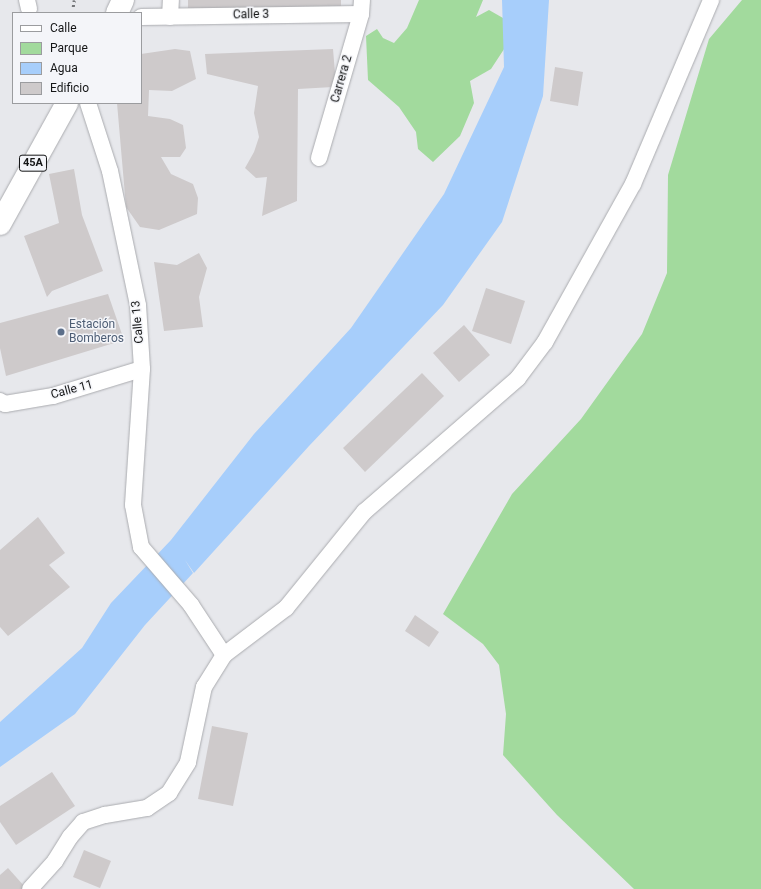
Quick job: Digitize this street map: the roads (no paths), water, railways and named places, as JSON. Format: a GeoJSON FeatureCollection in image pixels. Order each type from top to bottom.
{"type":"FeatureCollection","features":[{"type":"Feature","properties":{"kind":"highway"},"geometry":{"type":"LineString","coordinates":[[117,12],[123,0]]}},
{"type":"Feature","properties":{"kind":"highway","name":"45A"},"geometry":{"type":"LineString","coordinates":[[0,224],[66,104]]}},
{"type":"Feature","properties":{"kind":"street"},"geometry":{"type":"LineString","coordinates":[[170,16],[171,0]]}},
{"type":"Feature","properties":{"kind":"street"},"geometry":{"type":"LineString","coordinates":[[30,889],[55,861],[70,837],[83,822],[105,815],[147,808],[169,793],[188,762],[204,686],[224,655],[286,608],[364,512],[518,378],[545,342],[633,184],[711,0]]}},
{"type":"Feature","properties":{"kind":"street","name":"Calle 3"},"geometry":{"type":"LineString","coordinates":[[142,17],[362,7]]}},
{"type":"Feature","properties":{"kind":"street","name":"Carrera 2"},"geometry":{"type":"LineString","coordinates":[[319,158],[362,7]]}},
{"type":"Feature","properties":{"kind":"street","name":"Calle 13"},"geometry":{"type":"LineString","coordinates":[[88,104],[110,171],[138,305],[142,369],[132,505],[141,547],[191,605],[224,655]]}},
{"type":"Feature","properties":{"kind":"street","name":"Calle 11"},"geometry":{"type":"LineString","coordinates":[[0,401],[5,404],[53,396],[142,369]]}},
{"type":"Feature","properties":{"kind":"water"},"geometry":{"type":"Polygon","coordinates":[[[502,0],[549,0],[543,96],[502,222],[443,305],[309,446],[194,573],[185,560],[193,573],[145,625],[75,714],[0,767],[0,722],[82,648],[111,603],[171,540],[254,434],[351,328],[444,194],[504,67],[502,0]]]}},
{"type":"Feature","properties":{"kind":"place","name":"Estación Bomberos"},"geometry":{"type":"Point","coordinates":[61,332]}}]}
